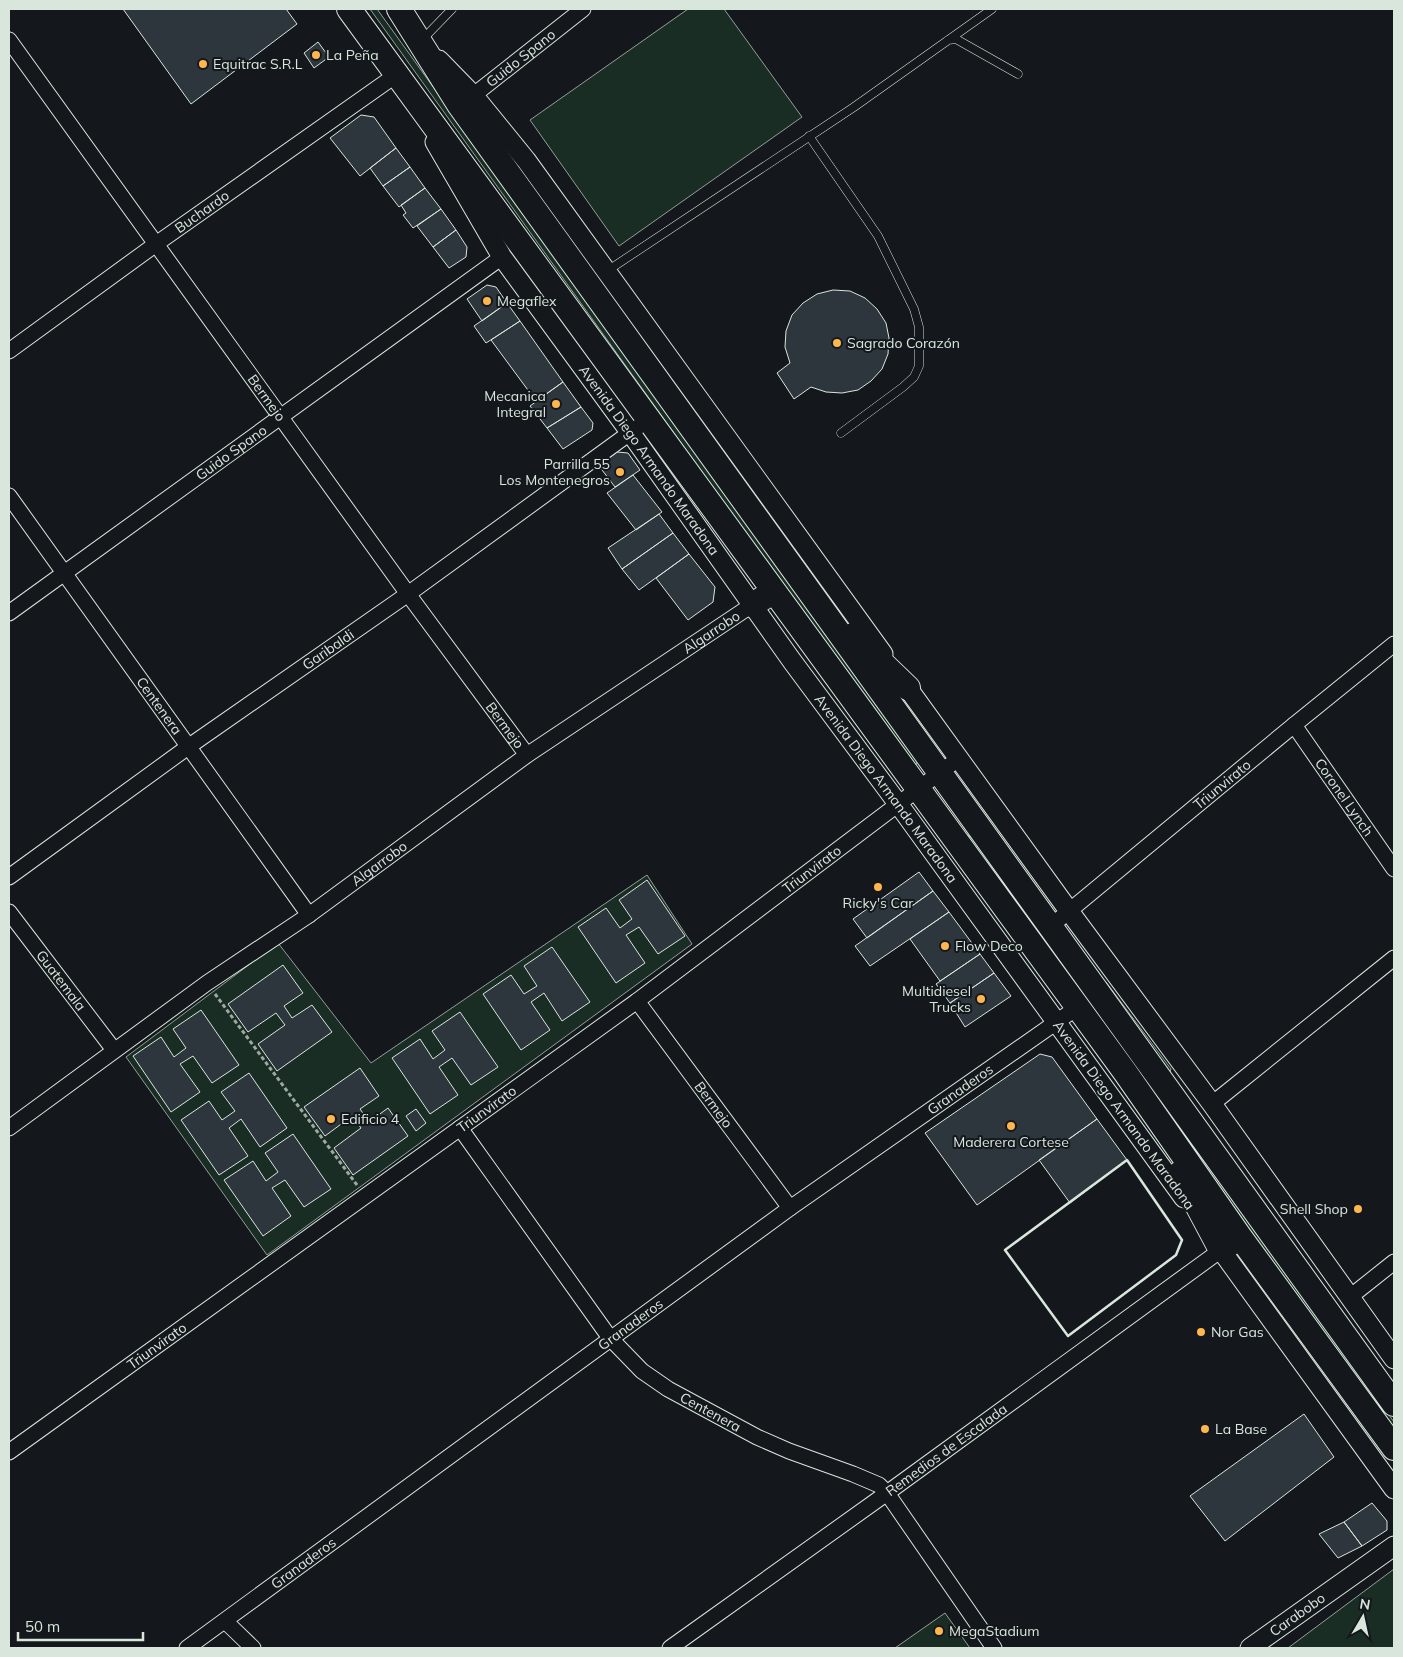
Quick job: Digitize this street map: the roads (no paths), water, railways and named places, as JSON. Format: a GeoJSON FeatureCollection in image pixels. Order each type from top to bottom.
{"type":"FeatureCollection","features":[{"type":"Feature","properties":{"kind":"main road","name":"Avenida Diego Armando Maradona"},"geometry":{"type":"LineString","coordinates":[[349,9],[639,426],[774,592],[1125,1072],[1231,1243],[1394,1448]]}},
{"type":"Feature","properties":{"kind":"main road"},"geometry":{"type":"LineString","coordinates":[[399,9],[420,42],[467,101],[805,588],[949,766],[1060,918],[1075,959],[1394,1404]]}},
{"type":"Feature","properties":{"kind":"main road"},"geometry":{"type":"LineString","coordinates":[[805,588],[908,688]]}},
{"type":"Feature","properties":{"kind":"main road"},"geometry":{"type":"LineString","coordinates":[[752,605],[774,592]]}},
{"type":"Feature","properties":{"kind":"main road"},"geometry":{"type":"LineString","coordinates":[[1054,974],[1075,959]]}},
{"type":"Feature","properties":{"kind":"street","name":"Guido Spano"},"geometry":{"type":"LineString","coordinates":[[467,101],[583,9]]}},
{"type":"Feature","properties":{"kind":"street","name":"Bermejo"},"geometry":{"type":"LineString","coordinates":[[9,40],[408,594],[527,755]]}},
{"type":"Feature","properties":{"kind":"street","name":"Buchardo"},"geometry":{"type":"LineString","coordinates":[[9,351],[156,244],[396,75]]}},
{"type":"Feature","properties":{"kind":"street","name":"Avenida Diego Armando Maradona"},"geometry":{"type":"LineString","coordinates":[[396,75],[502,257],[639,426],[752,605],[1057,1022],[1231,1243],[1394,1489]]}},
{"type":"Feature","properties":{"kind":"street"},"geometry":{"type":"LineString","coordinates":[[467,101],[526,160],[908,688],[949,766]]}},
{"type":"Feature","properties":{"kind":"street","name":"Guido Spano"},"geometry":{"type":"LineString","coordinates":[[9,614],[64,572],[502,257]]}},
{"type":"Feature","properties":{"kind":"street","name":"Garibaldi"},"geometry":{"type":"LineString","coordinates":[[9,877],[188,747],[408,594],[639,426]]}},
{"type":"Feature","properties":{"kind":"street","name":"Centenera"},"geometry":{"type":"LineString","coordinates":[[9,496],[309,915]]}},
{"type":"Feature","properties":{"kind":"street","name":"Algarrobo"},"geometry":{"type":"LineString","coordinates":[[9,1128],[207,983],[309,915],[527,755],[752,605]]}},
{"type":"Feature","properties":{"kind":"street","name":"Triunvirato"},"geometry":{"type":"LineString","coordinates":[[1060,918],[1394,644]]}},
{"type":"Feature","properties":{"kind":"street","name":"Coronel Lynch"},"geometry":{"type":"LineString","coordinates":[[1294,725],[1394,869]]}},
{"type":"Feature","properties":{"kind":"street","name":"Triunvirato"},"geometry":{"type":"LineString","coordinates":[[9,1452],[637,1001],[900,805],[949,766]]}},
{"type":"Feature","properties":{"kind":"street","name":"Guatemala"},"geometry":{"type":"LineString","coordinates":[[9,912],[114,1050]]}},
{"type":"Feature","properties":{"kind":"street"},"geometry":{"type":"LineString","coordinates":[[1060,918],[1212,1104],[1394,1360]]}},
{"type":"Feature","properties":{"kind":"street"},"geometry":{"type":"LineString","coordinates":[[1212,1104],[1394,958]]}},
{"type":"Feature","properties":{"kind":"street","name":"Bermejo"},"geometry":{"type":"LineString","coordinates":[[637,1001],[790,1208]]}},
{"type":"Feature","properties":{"kind":"street","name":"Granaderos"},"geometry":{"type":"LineString","coordinates":[[187,1648],[790,1208],[1078,1008]]}},
{"type":"Feature","properties":{"kind":"street","name":"Centenera"},"geometry":{"type":"LineString","coordinates":[[460,1128],[610,1338],[642,1371],[668,1389],[757,1437],[879,1485],[887,1493],[994,1648]]}},
{"type":"Feature","properties":{"kind":"street","name":"Remedios de Escalada"},"geometry":{"type":"LineString","coordinates":[[670,1648],[1231,1243]]}},
{"type":"Feature","properties":{"kind":"street"},"geometry":{"type":"LineString","coordinates":[[1350,1297],[1394,1262]]}},
{"type":"Feature","properties":{"kind":"street","name":"Carabobo"},"geometry":{"type":"LineString","coordinates":[[1250,1648],[1394,1546]]}},
{"type":"Feature","properties":{"kind":"street"},"geometry":{"type":"LineString","coordinates":[[225,1621],[253,1648]]}},
{"type":"Feature","properties":{"kind":"lane"},"geometry":{"type":"LineString","coordinates":[[420,42],[452,9]]}},
{"type":"Feature","properties":{"kind":"lane"},"geometry":{"type":"LineString","coordinates":[[607,272],[854,107],[992,9]]}},
{"type":"Feature","properties":{"kind":"lane"},"geometry":{"type":"LineString","coordinates":[[948,40],[956,39],[1018,74]]}},
{"type":"Feature","properties":{"kind":"lane"},"geometry":{"type":"LineString","coordinates":[[809,136],[878,236],[914,309],[919,327],[919,366],[914,377],[841,433]]}},
{"type":"Feature","properties":{"kind":"place","name":"La Peña"},"geometry":{"type":"Point","coordinates":[316,55]}},
{"type":"Feature","properties":{"kind":"place","name":"Equitrac S.R.L"},"geometry":{"type":"Point","coordinates":[203,64]}},
{"type":"Feature","properties":{"kind":"place","name":"Megaflex"},"geometry":{"type":"Point","coordinates":[487,301]}},
{"type":"Feature","properties":{"kind":"place","name":"Sagrado Corazón"},"geometry":{"type":"Point","coordinates":[837,343]}},
{"type":"Feature","properties":{"kind":"place","name":"Mecanica Integral"},"geometry":{"type":"Point","coordinates":[556,404]}},
{"type":"Feature","properties":{"kind":"place","name":"Parrilla 55 Los Montenegros"},"geometry":{"type":"Point","coordinates":[620,472]}},
{"type":"Feature","properties":{"kind":"place","name":"Ricky's Car"},"geometry":{"type":"Point","coordinates":[878,887]}},
{"type":"Feature","properties":{"kind":"place","name":"Flow Deco"},"geometry":{"type":"Point","coordinates":[945,946]}},
{"type":"Feature","properties":{"kind":"place","name":"Multidiesel Trucks"},"geometry":{"type":"Point","coordinates":[981,999]}},
{"type":"Feature","properties":{"kind":"place","name":"Edificio 4"},"geometry":{"type":"Point","coordinates":[331,1119]}},
{"type":"Feature","properties":{"kind":"place","name":"Maderera Cortese"},"geometry":{"type":"Point","coordinates":[1011,1126]}},
{"type":"Feature","properties":{"kind":"place","name":"Shell Shop"},"geometry":{"type":"Point","coordinates":[1358,1209]}},
{"type":"Feature","properties":{"kind":"place","name":"Nor Gas"},"geometry":{"type":"Point","coordinates":[1201,1332]}},
{"type":"Feature","properties":{"kind":"place","name":"La Base"},"geometry":{"type":"Point","coordinates":[1205,1429]}},
{"type":"Feature","properties":{"kind":"place","name":"MegaStadium"},"geometry":{"type":"Point","coordinates":[939,1631]}}]}
